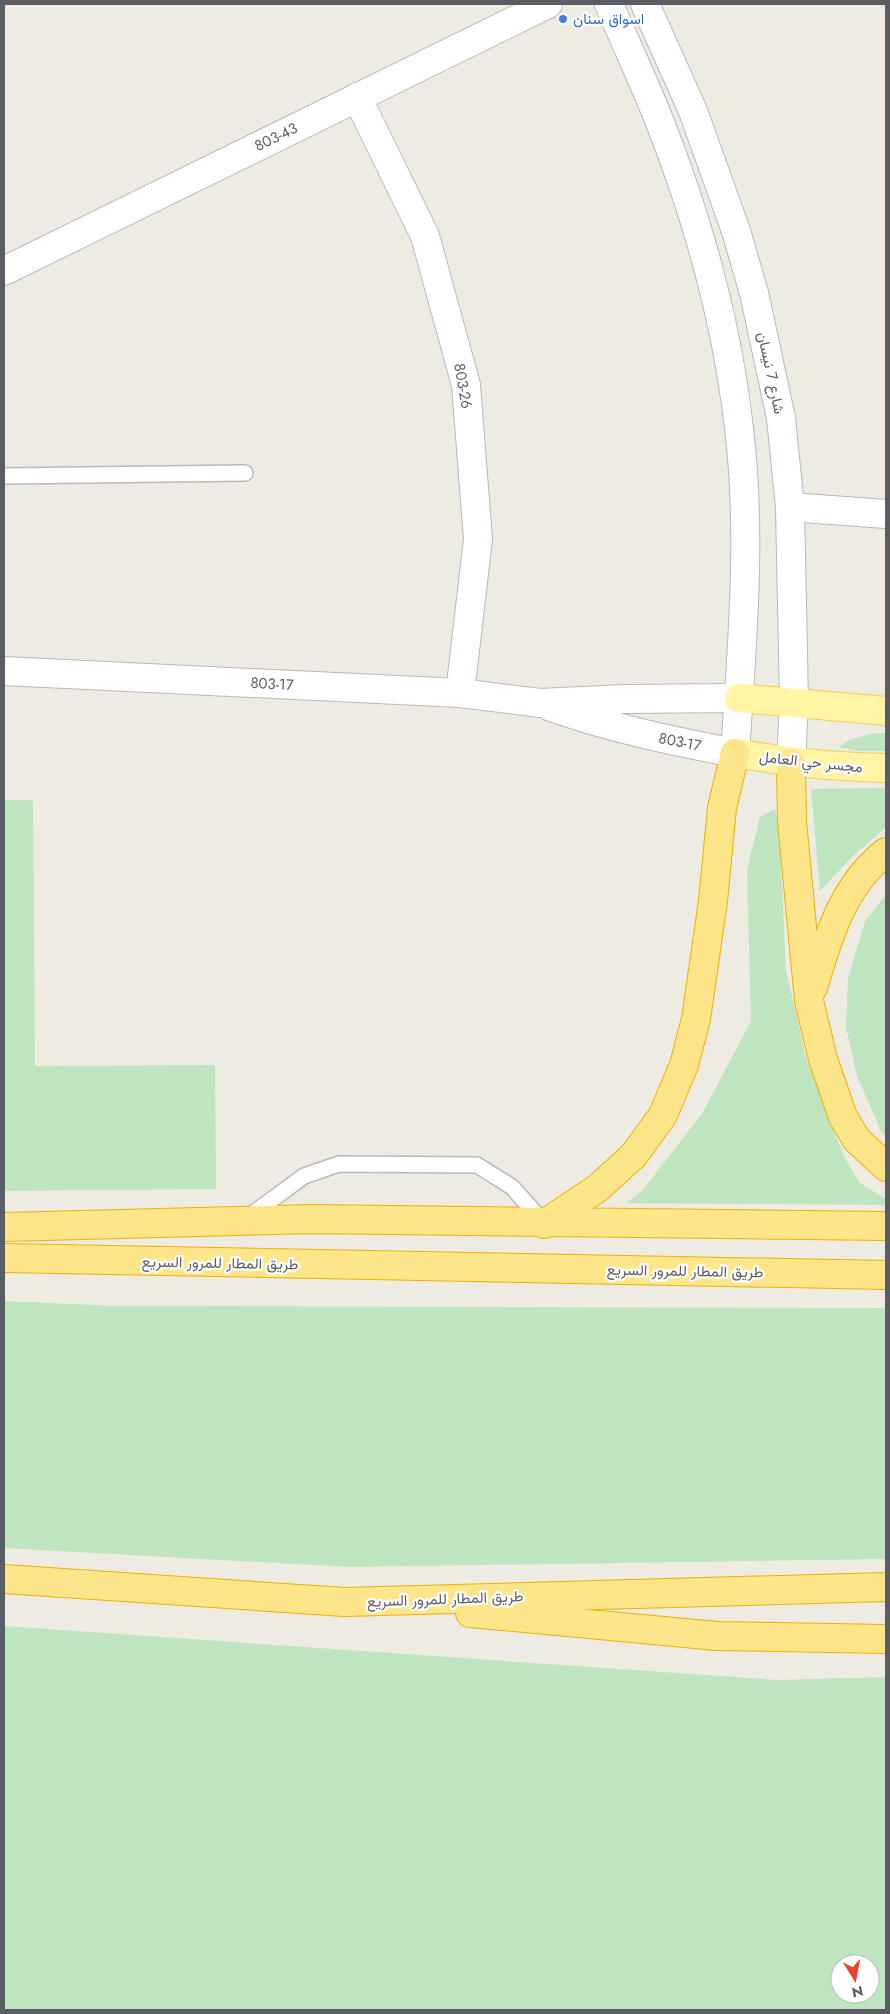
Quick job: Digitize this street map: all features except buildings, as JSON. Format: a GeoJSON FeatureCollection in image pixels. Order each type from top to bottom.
{"type":"FeatureCollection","features":[{"type":"Feature","properties":{"kind":"highway"},"geometry":{"type":"LineString","coordinates":[[544,1224],[598,1188],[634,1155],[663,1115],[684,1065],[696,1019],[713,901],[722,808],[735,753]]}},
{"type":"Feature","properties":{"kind":"highway"},"geometry":{"type":"LineString","coordinates":[[791,763],[792,821],[809,1001],[823,1059],[843,1117],[857,1140],[886,1166]]}},
{"type":"Feature","properties":{"kind":"highway"},"geometry":{"type":"LineString","coordinates":[[809,1001],[829,934],[844,900],[876,860],[886,852]]}},
{"type":"Feature","properties":{"kind":"highway"},"geometry":{"type":"LineString","coordinates":[[4,1227],[312,1219],[544,1224],[886,1226]]}},
{"type":"Feature","properties":{"kind":"highway","name":"طريق المطار للمرور السريع"},"geometry":{"type":"LineString","coordinates":[[4,1258],[886,1274]]}},
{"type":"Feature","properties":{"kind":"highway","name":"طريق المطار للمرور السريع"},"geometry":{"type":"LineString","coordinates":[[4,1579],[344,1602],[886,1587]]}},
{"type":"Feature","properties":{"kind":"highway"},"geometry":{"type":"LineString","coordinates":[[344,1602],[718,1636],[886,1639]]}},
{"type":"Feature","properties":{"kind":"main road"},"geometry":{"type":"LineString","coordinates":[[738,698],[886,711]]}},
{"type":"Feature","properties":{"kind":"main road","name":"مجسر حي العامل"},"geometry":{"type":"LineString","coordinates":[[735,753],[791,763],[886,768]]}},
{"type":"Feature","properties":{"kind":"street","name":"803-43"},"geometry":{"type":"LineString","coordinates":[[4,271],[548,4]]}},
{"type":"Feature","properties":{"kind":"street"},"geometry":{"type":"LineString","coordinates":[[609,4],[661,124],[682,183],[702,243],[718,304],[728,357],[740,429],[744,497],[745,596],[735,753]]}},
{"type":"Feature","properties":{"kind":"street","name":"شارع 7 نيسان"},"geometry":{"type":"LineString","coordinates":[[645,4],[693,111],[712,162],[751,284],[768,355],[780,418],[790,507],[794,702],[791,763]]}},
{"type":"Feature","properties":{"kind":"street","name":"803-26"},"geometry":{"type":"LineString","coordinates":[[357,97],[425,236],[466,385],[478,539],[460,693]]}},
{"type":"Feature","properties":{"kind":"street"},"geometry":{"type":"LineString","coordinates":[[790,507],[886,514]]}},
{"type":"Feature","properties":{"kind":"street","name":"803-17"},"geometry":{"type":"LineString","coordinates":[[4,671],[460,693],[540,703],[625,699],[738,698]]}},
{"type":"Feature","properties":{"kind":"street","name":"803-17"},"geometry":{"type":"LineString","coordinates":[[540,703],[594,722],[641,734],[735,753]]}},
{"type":"Feature","properties":{"kind":"lane"},"geometry":{"type":"LineString","coordinates":[[4,476],[245,472]]}},
{"type":"Feature","properties":{"kind":"lane"},"geometry":{"type":"LineString","coordinates":[[243,1221],[304,1176],[339,1164],[477,1165],[512,1187],[544,1224]]}},
{"type":"Feature","properties":{"kind":"green space"},"geometry":{"type":"Polygon","coordinates":[[[875,733],[886,733],[886,751],[858,751],[839,747],[851,739],[875,733]]]}},
{"type":"Feature","properties":{"kind":"green space"},"geometry":{"type":"Polygon","coordinates":[[[886,788],[886,827],[851,858],[820,891],[811,789],[886,788]]]}},
{"type":"Feature","properties":{"kind":"green space"},"geometry":{"type":"Polygon","coordinates":[[[4,800],[33,800],[35,1066],[215,1065],[216,1189],[4,1191],[4,800]]]}},
{"type":"Feature","properties":{"kind":"green space"},"geometry":{"type":"Polygon","coordinates":[[[775,809],[779,827],[786,969],[805,1054],[846,1160],[860,1183],[886,1199],[886,1205],[626,1203],[643,1190],[703,1112],[751,1021],[747,869],[760,817],[775,809]]]}},
{"type":"Feature","properties":{"kind":"green space"},"geometry":{"type":"Polygon","coordinates":[[[886,895],[886,1136],[881,1131],[857,1076],[846,1027],[848,979],[865,921],[886,895]]]}},
{"type":"Feature","properties":{"kind":"green space"},"geometry":{"type":"Polygon","coordinates":[[[4,1301],[116,1306],[886,1308],[886,1559],[349,1567],[4,1548],[4,1301]]]}},
{"type":"Feature","properties":{"kind":"green space"},"geometry":{"type":"Polygon","coordinates":[[[4,1626],[778,1680],[886,1677],[886,2010],[4,2010],[4,1626]]]}},
{"type":"Feature","properties":{"kind":"place","name":"اسواق سنان"},"geometry":{"type":"Point","coordinates":[563,19]}}]}
